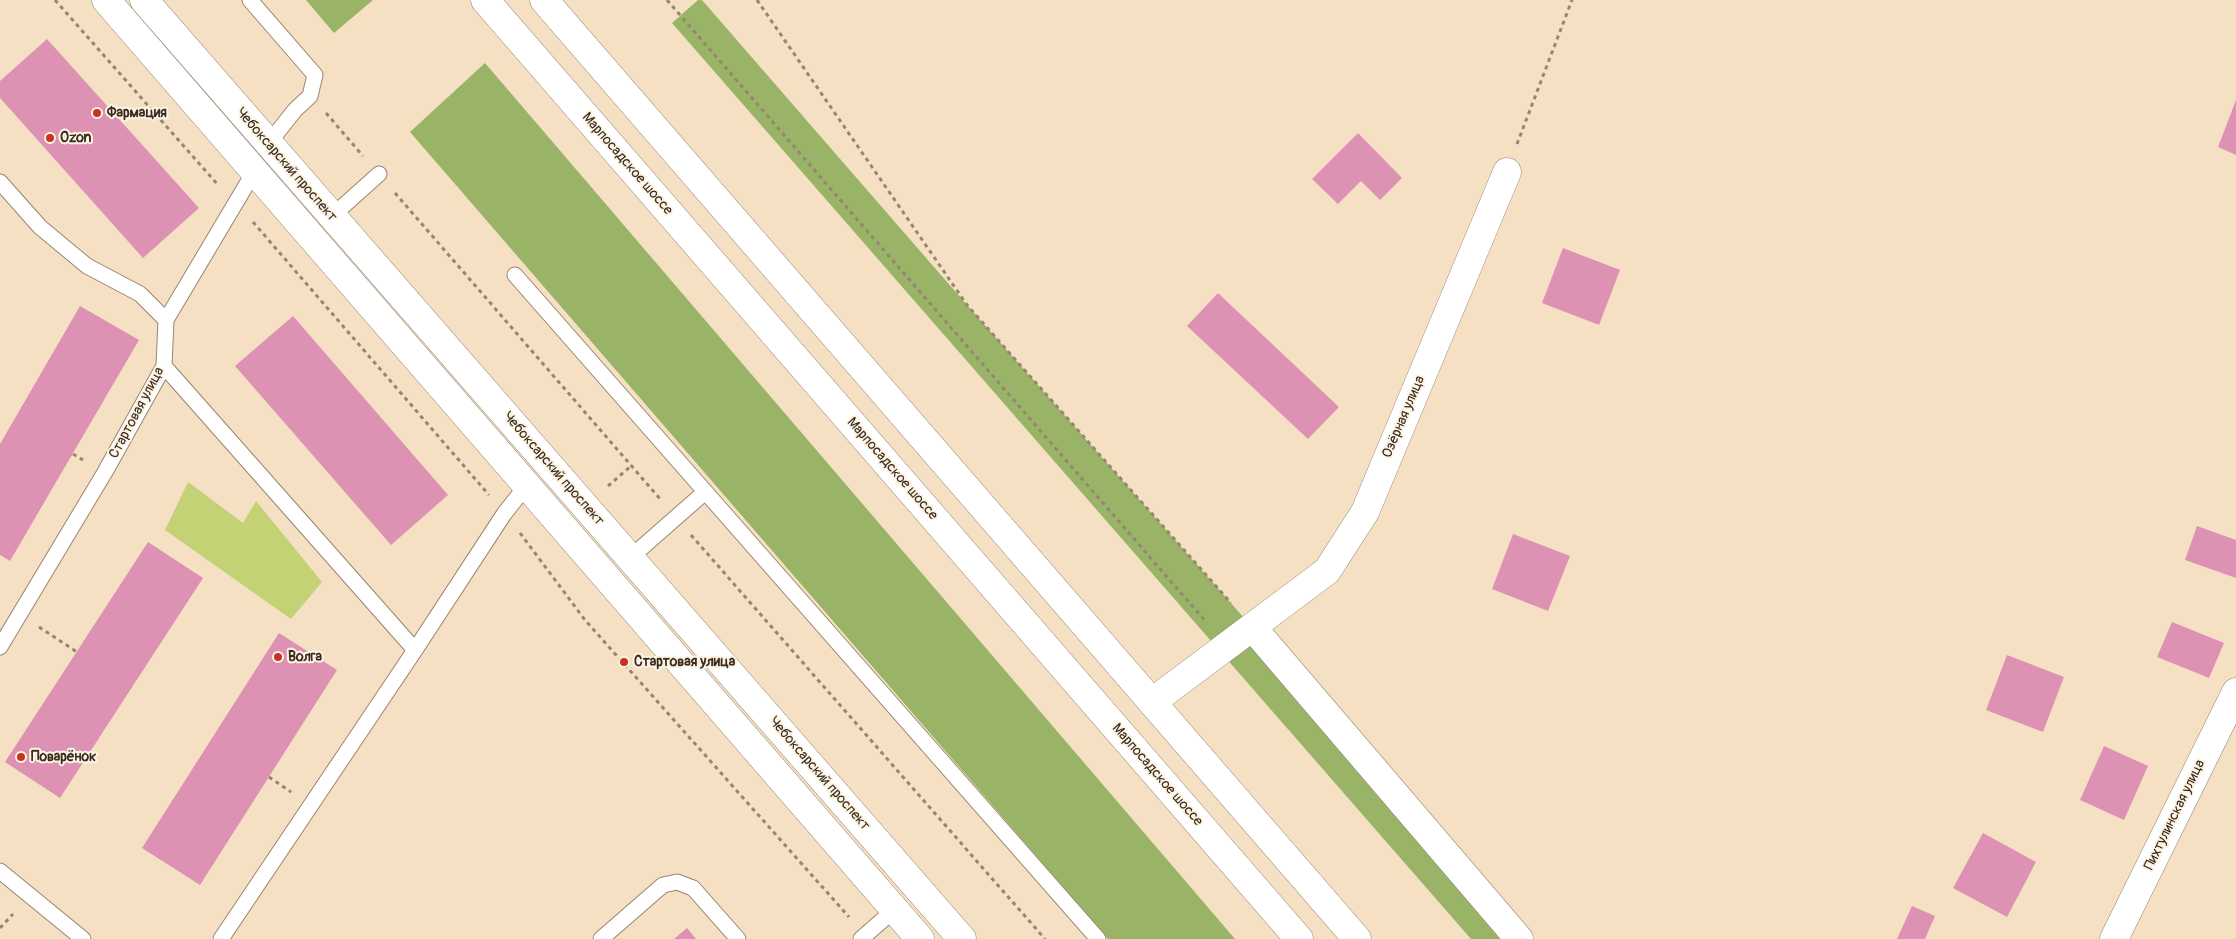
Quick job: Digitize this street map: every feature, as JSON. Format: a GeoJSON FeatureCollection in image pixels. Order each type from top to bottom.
{"type":"FeatureCollection","features":[{"type":"Feature","properties":{"kind":"street","name":"Чебоксарский проспект"},"geometry":{"type":"LineString","coordinates":[[106,0],[920,939]]}},
{"type":"Feature","properties":{"kind":"street","name":"Чебоксарский проспект"},"geometry":{"type":"LineString","coordinates":[[144,0],[331,217],[962,939]]}},
{"type":"Feature","properties":{"kind":"street","name":"Марпосадское шоссе"},"geometry":{"type":"LineString","coordinates":[[485,0],[1299,939]]}},
{"type":"Feature","properties":{"kind":"street"},"geometry":{"type":"LineString","coordinates":[[544,0],[1357,939]]}},
{"type":"Feature","properties":{"kind":"street"},"geometry":{"type":"LineString","coordinates":[[254,172],[268,144]]}},
{"type":"Feature","properties":{"kind":"street","name":"Озёрная улица"},"geometry":{"type":"LineString","coordinates":[[1152,702],[1327,571],[1365,512],[1507,172]]}},
{"type":"Feature","properties":{"kind":"street"},"geometry":{"type":"LineString","coordinates":[[1253,628],[1519,939]]}},
{"type":"Feature","properties":{"kind":"street","name":"Пихтулинская улица"},"geometry":{"type":"LineString","coordinates":[[2114,939],[2236,692]]}},
{"type":"Feature","properties":{"kind":"lane"},"geometry":{"type":"LineString","coordinates":[[250,0],[315,75],[310,96],[295,110],[268,144]]}},
{"type":"Feature","properties":{"kind":"lane"},"geometry":{"type":"LineString","coordinates":[[331,217],[374,169]]}},
{"type":"Feature","properties":{"kind":"lane","name":"Стартовая улица"},"geometry":{"type":"LineString","coordinates":[[0,647],[105,472],[164,366],[166,320],[254,172]]}},
{"type":"Feature","properties":{"kind":"lane"},"geometry":{"type":"LineString","coordinates":[[0,182],[40,227],[87,266],[140,294],[166,320]]}},
{"type":"Feature","properties":{"kind":"lane"},"geometry":{"type":"LineString","coordinates":[[515,275],[1098,939]]}},
{"type":"Feature","properties":{"kind":"lane"},"geometry":{"type":"LineString","coordinates":[[164,366],[415,650]]}},
{"type":"Feature","properties":{"kind":"lane"},"geometry":{"type":"LineString","coordinates":[[221,939],[504,514],[526,486]]}},
{"type":"Feature","properties":{"kind":"lane"},"geometry":{"type":"LineString","coordinates":[[631,558],[705,492]]}},
{"type":"Feature","properties":{"kind":"lane"},"geometry":{"type":"LineString","coordinates":[[0,871],[83,939]]}},
{"type":"Feature","properties":{"kind":"lane"},"geometry":{"type":"LineString","coordinates":[[601,939],[663,886],[677,882],[692,888],[699,894],[738,939]]}},
{"type":"Feature","properties":{"kind":"lane"},"geometry":{"type":"LineString","coordinates":[[861,939],[894,910]]}},
{"type":"Feature","properties":{"kind":"path"},"geometry":{"type":"LineString","coordinates":[[55,0],[222,190]]}},
{"type":"Feature","properties":{"kind":"path"},"geometry":{"type":"LineString","coordinates":[[667,0],[1208,624]]}},
{"type":"Feature","properties":{"kind":"path"},"geometry":{"type":"LineString","coordinates":[[757,0],[967,305],[1253,628]]}},
{"type":"Feature","properties":{"kind":"path"},"geometry":{"type":"LineString","coordinates":[[1507,172],[1572,0]]}},
{"type":"Feature","properties":{"kind":"path"},"geometry":{"type":"LineString","coordinates":[[319,106],[374,169]]}},
{"type":"Feature","properties":{"kind":"path"},"geometry":{"type":"LineString","coordinates":[[391,188],[663,502]]}},
{"type":"Feature","properties":{"kind":"path"},"geometry":{"type":"LineString","coordinates":[[252,222],[494,502]]}},
{"type":"Feature","properties":{"kind":"path"},"geometry":{"type":"LineString","coordinates":[[605,489],[631,466]]}},
{"type":"Feature","properties":{"kind":"path"},"geometry":{"type":"LineString","coordinates":[[514,526],[585,620],[852,920]]}},
{"type":"Feature","properties":{"kind":"path"},"geometry":{"type":"LineString","coordinates":[[686,529],[1045,939]]}},
{"type":"Feature","properties":{"kind":"path"},"geometry":{"type":"LineString","coordinates":[[20,614],[76,652]]}},
{"type":"Feature","properties":{"kind":"green space"},"geometry":{"type":"Polygon","coordinates":[[[306,0],[373,0],[334,33],[306,0]]]}},
{"type":"Feature","properties":{"kind":"green space"},"geometry":{"type":"Polygon","coordinates":[[[698,0],[702,0],[967,305],[1253,628],[1519,939],[1471,939],[672,23],[698,0]]]}},
{"type":"Feature","properties":{"kind":"green space"},"geometry":{"type":"Polygon","coordinates":[[[485,63],[1235,939],[1108,939],[410,132],[485,63]]]}},
{"type":"Feature","properties":{"kind":"green space"},"geometry":{"type":"Polygon","coordinates":[[[188,482],[243,523],[256,501],[322,582],[291,619],[165,530],[188,482]]]}},
{"type":"Feature","properties":{"kind":"building"},"geometry":{"type":"Polygon","coordinates":[[[47,39],[199,208],[143,258],[0,98],[0,81],[47,39]]]}},
{"type":"Feature","properties":{"kind":"building"},"geometry":{"type":"Polygon","coordinates":[[[2236,100],[2236,155],[2218,147],[2236,100]]]}},
{"type":"Feature","properties":{"kind":"building"},"geometry":{"type":"Polygon","coordinates":[[[1358,133],[1402,178],[1380,200],[1361,181],[1338,204],[1312,179],[1358,133]]]}},
{"type":"Feature","properties":{"kind":"building"},"geometry":{"type":"Polygon","coordinates":[[[1563,248],[1620,270],[1599,325],[1542,303],[1563,248]]]}},
{"type":"Feature","properties":{"kind":"building"},"geometry":{"type":"Polygon","coordinates":[[[1218,293],[1339,407],[1308,439],[1187,326],[1218,293]]]}},
{"type":"Feature","properties":{"kind":"building"},"geometry":{"type":"Polygon","coordinates":[[[80,306],[139,340],[10,561],[0,555],[0,444],[80,306]]]}},
{"type":"Feature","properties":{"kind":"building"},"geometry":{"type":"Polygon","coordinates":[[[293,316],[448,495],[391,545],[235,366],[293,316]]]}},
{"type":"Feature","properties":{"kind":"building"},"geometry":{"type":"Polygon","coordinates":[[[2197,526],[2236,540],[2236,578],[2185,560],[2197,526]]]}},
{"type":"Feature","properties":{"kind":"building"},"geometry":{"type":"Polygon","coordinates":[[[1513,534],[1570,556],[1548,611],[1492,589],[1513,534]]]}},
{"type":"Feature","properties":{"kind":"building"},"geometry":{"type":"Polygon","coordinates":[[[148,542],[203,578],[60,798],[5,762],[148,542]]]}},
{"type":"Feature","properties":{"kind":"building"},"geometry":{"type":"Polygon","coordinates":[[[2172,622],[2224,643],[2209,678],[2157,657],[2172,622]]]}},
{"type":"Feature","properties":{"kind":"building"},"geometry":{"type":"Polygon","coordinates":[[[279,633],[337,670],[200,885],[142,848],[279,633]]]}},
{"type":"Feature","properties":{"kind":"building"},"geometry":{"type":"Polygon","coordinates":[[[2007,655],[2064,677],[2043,732],[1986,710],[2007,655]]]}},
{"type":"Feature","properties":{"kind":"building"},"geometry":{"type":"Polygon","coordinates":[[[2104,746],[2148,766],[2124,820],[2080,800],[2104,746]]]}},
{"type":"Feature","properties":{"kind":"building"},"geometry":{"type":"Polygon","coordinates":[[[1983,833],[2036,862],[2007,917],[1953,888],[1983,833]]]}},
{"type":"Feature","properties":{"kind":"building"},"geometry":{"type":"Polygon","coordinates":[[[1912,906],[1935,916],[1925,939],[1897,939],[1912,906]]]}},
{"type":"Feature","properties":{"kind":"building"},"geometry":{"type":"Polygon","coordinates":[[[687,928],[696,939],[674,939],[687,928]]]}},
{"type":"Feature","properties":{"kind":"place","name":"Фармация"},"geometry":{"type":"Point","coordinates":[97,113]}},
{"type":"Feature","properties":{"kind":"place","name":"Ozon"},"geometry":{"type":"Point","coordinates":[50,138]}},
{"type":"Feature","properties":{"kind":"place","name":"Волга"},"geometry":{"type":"Point","coordinates":[278,657]}},
{"type":"Feature","properties":{"kind":"place","name":"Стартовая улица"},"geometry":{"type":"Point","coordinates":[624,662]}},
{"type":"Feature","properties":{"kind":"place","name":"Поварёнок"},"geometry":{"type":"Point","coordinates":[21,757]}}]}
